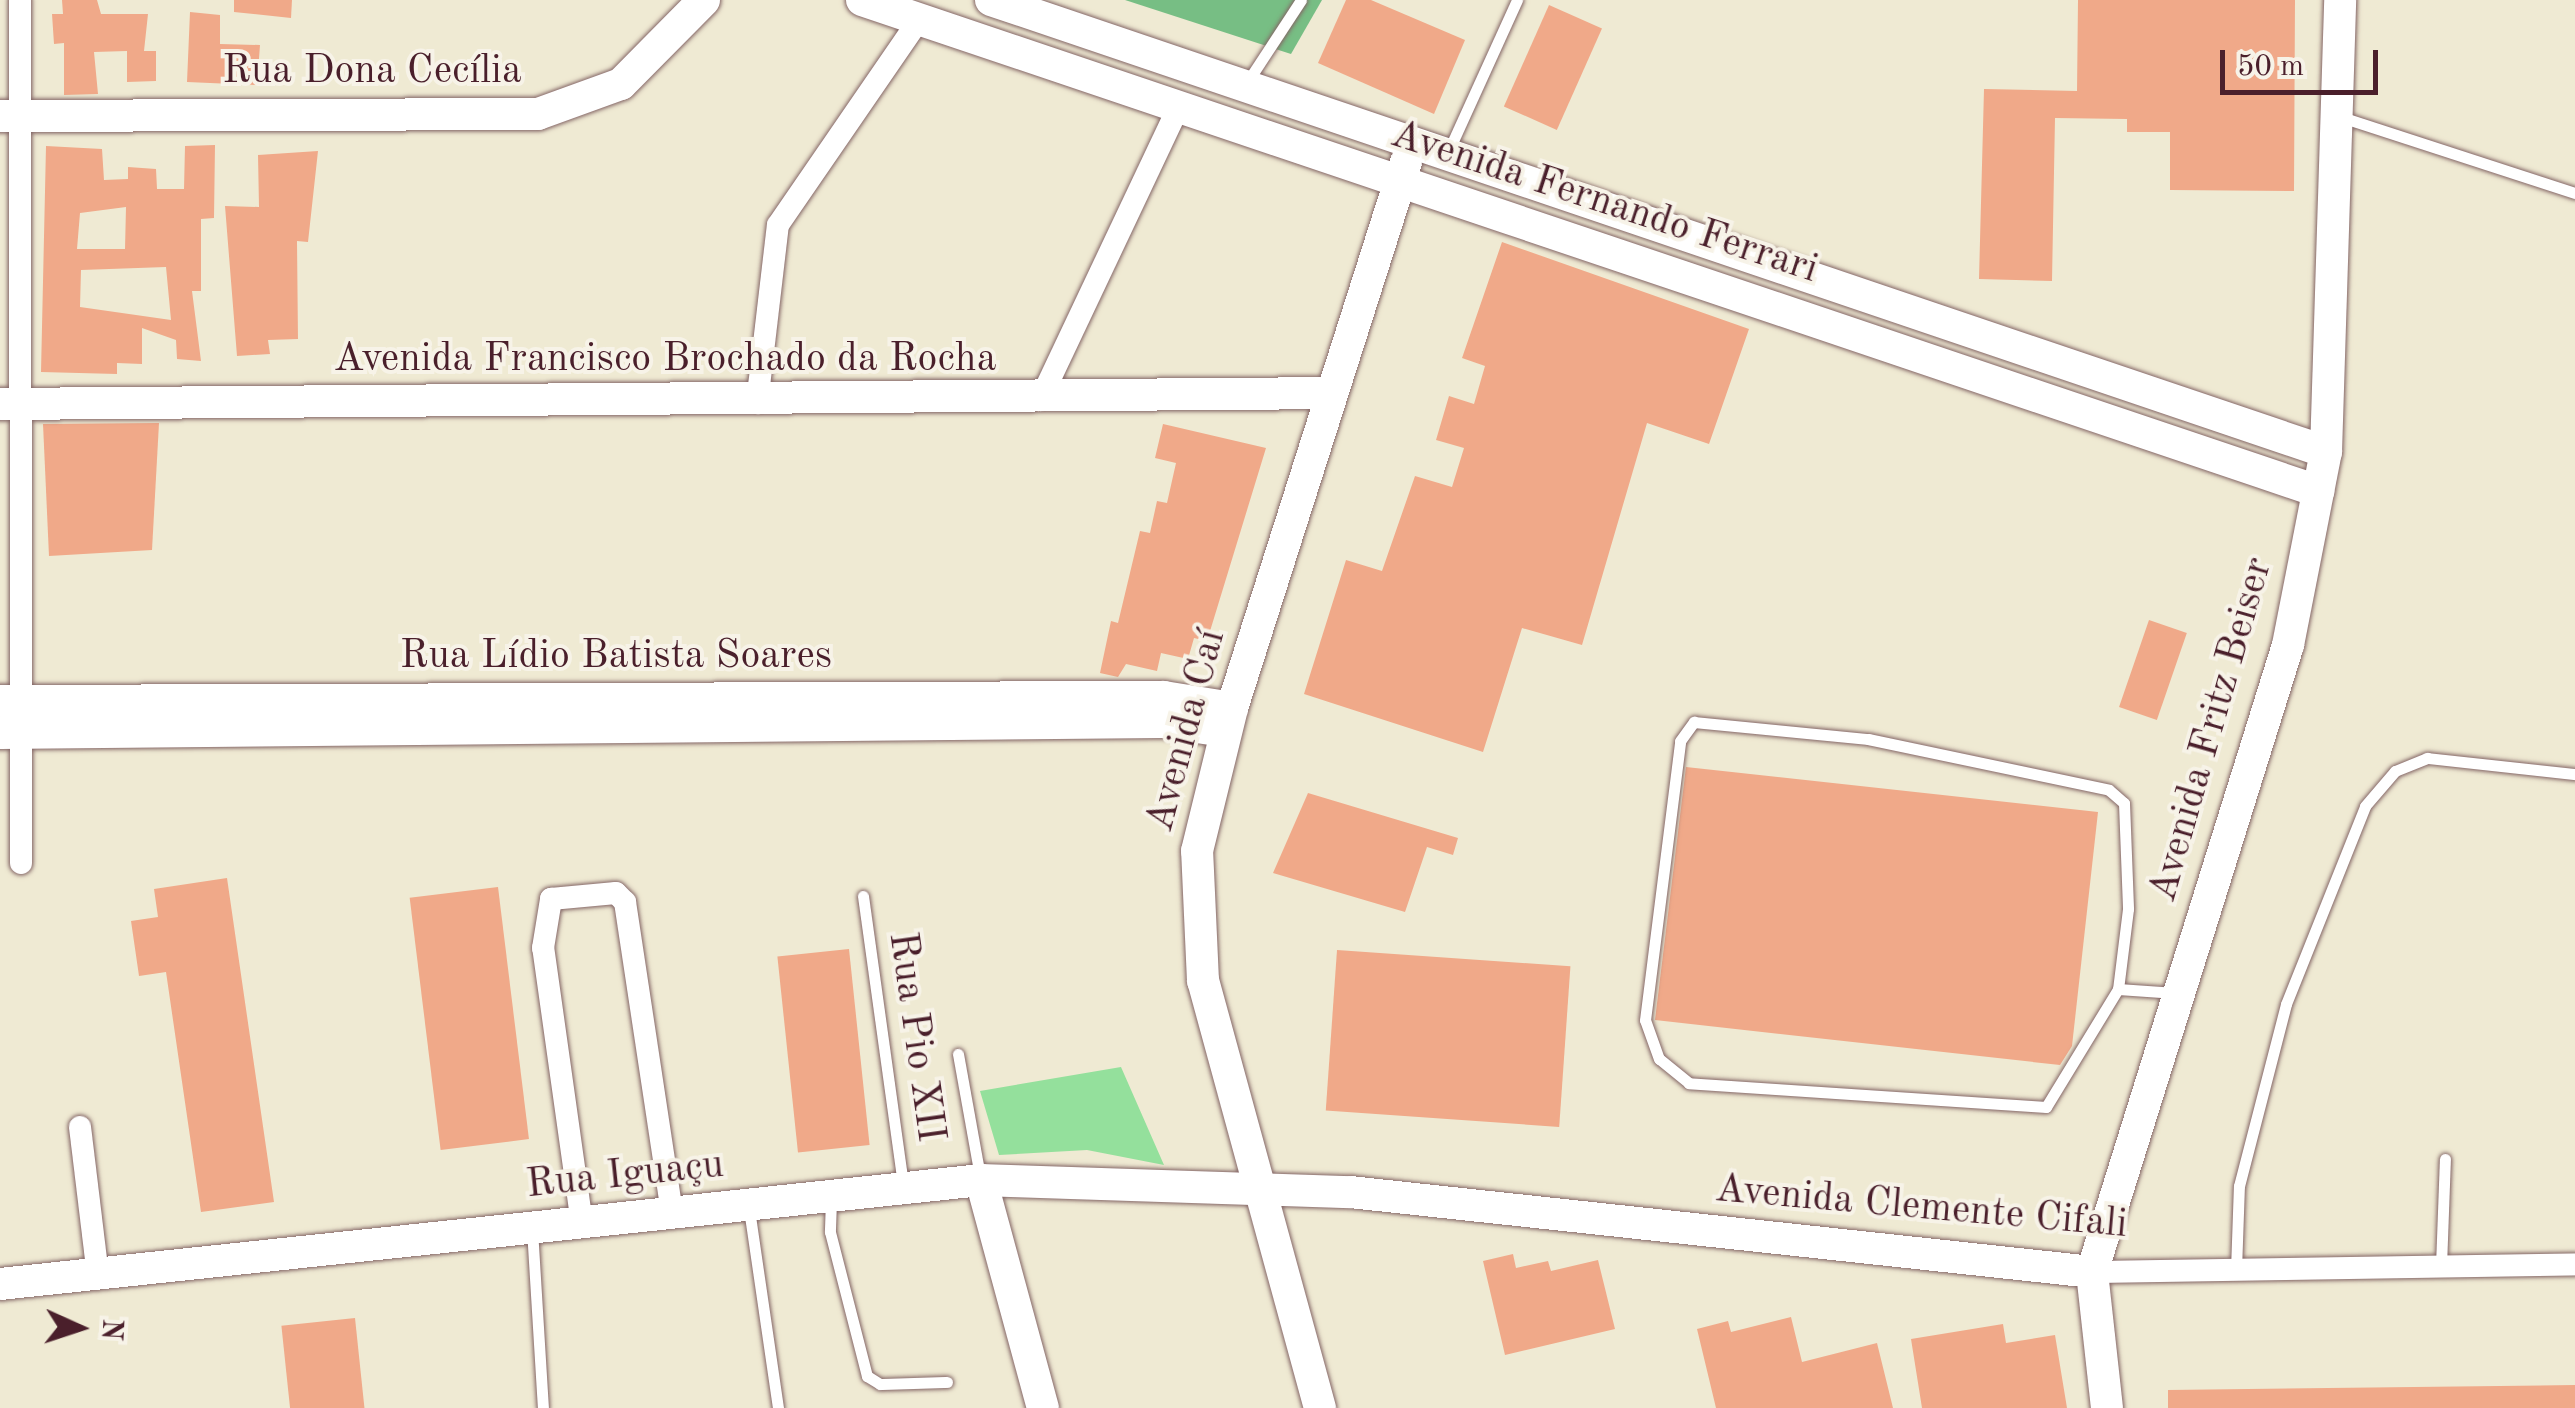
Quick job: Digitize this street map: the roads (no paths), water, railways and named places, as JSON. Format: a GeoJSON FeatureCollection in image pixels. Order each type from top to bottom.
{"type":"FeatureCollection","features":[{"type":"Feature","properties":{"kind":"main road","name":"Rua Dona Cecília"},"geometry":{"type":"LineString","coordinates":[[10,116],[538,114],[621,84],[704,0]]}},
{"type":"Feature","properties":{"kind":"main road","name":"Avenida Fernando Ferrari"},"geometry":{"type":"LineString","coordinates":[[862,0],[1779,305],[2318,491]]}},
{"type":"Feature","properties":{"kind":"main road","name":"Avenida Fernando Ferrari"},"geometry":{"type":"LineString","coordinates":[[990,0],[2326,452]]}},
{"type":"Feature","properties":{"kind":"main road","name":"Avenida Fritz Beiser"},"geometry":{"type":"LineString","coordinates":[[2108,1408],[2092,1272],[2288,645],[2326,452],[2340,0]]}},
{"type":"Feature","properties":{"kind":"main road","name":"Avenida Caí"},"geometry":{"type":"LineString","coordinates":[[1320,1408],[1198,943],[1197,851],[1228,719],[1413,144]]}},
{"type":"Feature","properties":{"kind":"main road"},"geometry":{"type":"LineString","coordinates":[[1779,305],[1788,269]]}},
{"type":"Feature","properties":{"kind":"main road"},"geometry":{"type":"LineString","coordinates":[[2084,410],[2097,374]]}},
{"type":"Feature","properties":{"kind":"main road","name":"Avenida Francisco Brochado da Rocha"},"geometry":{"type":"LineString","coordinates":[[10,404],[757,403],[1331,393]]}},
{"type":"Feature","properties":{"kind":"main road","name":"Rua Lídio Batista Soares"},"geometry":{"type":"LineString","coordinates":[[10,717],[1063,710],[1228,719]]}},
{"type":"Feature","properties":{"kind":"main road"},"geometry":{"type":"LineString","coordinates":[[982,1180],[1043,1408]]}},
{"type":"Feature","properties":{"kind":"main road","name":"Rua Iguaçu"},"geometry":{"type":"LineString","coordinates":[[0,1284],[982,1180],[1261,1191]]}},
{"type":"Feature","properties":{"kind":"main road","name":"Avenida Clemente Cifali"},"geometry":{"type":"LineString","coordinates":[[1261,1191],[1350,1192],[2092,1272]]}},
{"type":"Feature","properties":{"kind":"street"},"geometry":{"type":"LineString","coordinates":[[20,0],[10,116],[10,717],[22,863]]}},
{"type":"Feature","properties":{"kind":"street"},"geometry":{"type":"LineString","coordinates":[[757,403],[778,225],[920,20]]}},
{"type":"Feature","properties":{"kind":"street"},"geometry":{"type":"LineString","coordinates":[[1040,400],[1178,108]]}},
{"type":"Feature","properties":{"kind":"street"},"geometry":{"type":"LineString","coordinates":[[582,1224],[543,948],[551,899],[622,896],[672,1213]]}},
{"type":"Feature","properties":{"kind":"street"},"geometry":{"type":"LineString","coordinates":[[80,1127],[98,1276]]}},
{"type":"Feature","properties":{"kind":"street","name":"Avenida Clemente Cifali"},"geometry":{"type":"LineString","coordinates":[[2092,1272],[2575,1264]]}},
{"type":"Feature","properties":{"kind":"lane"},"geometry":{"type":"LineString","coordinates":[[1246,84],[1301,0]]}},
{"type":"Feature","properties":{"kind":"lane"},"geometry":{"type":"LineString","coordinates":[[1446,156],[1517,0]]}},
{"type":"Feature","properties":{"kind":"lane"},"geometry":{"type":"LineString","coordinates":[[2337,115],[2575,194]]}},
{"type":"Feature","properties":{"kind":"lane"},"geometry":{"type":"LineString","coordinates":[[1683,728],[1868,738],[2109,790],[2128,819],[2118,989],[2060,1094],[2030,1112],[1674,1076],[1645,1020],[1683,728]]}},
{"type":"Feature","properties":{"kind":"lane"},"geometry":{"type":"LineString","coordinates":[[2236,1270],[2239,1186],[2286,1004],[2365,806],[2394,771],[2427,758],[2575,774]]}},
{"type":"Feature","properties":{"kind":"lane","name":"Rua Pio XII"},"geometry":{"type":"LineString","coordinates":[[863,896],[903,1188]]}},
{"type":"Feature","properties":{"kind":"lane"},"geometry":{"type":"LineString","coordinates":[[2118,989],[2180,993]]}},
{"type":"Feature","properties":{"kind":"lane"},"geometry":{"type":"LineString","coordinates":[[958,1054],[982,1180]]}},
{"type":"Feature","properties":{"kind":"lane"},"geometry":{"type":"LineString","coordinates":[[2441,1266],[2445,1160]]}},
{"type":"Feature","properties":{"kind":"lane"},"geometry":{"type":"LineString","coordinates":[[831,1196],[830,1232],[866,1376],[880,1384],[947,1382]]}},
{"type":"Feature","properties":{"kind":"lane"},"geometry":{"type":"LineString","coordinates":[[749,1205],[778,1408]]}},
{"type":"Feature","properties":{"kind":"lane"},"geometry":{"type":"LineString","coordinates":[[532,1229],[543,1408]]}}]}
